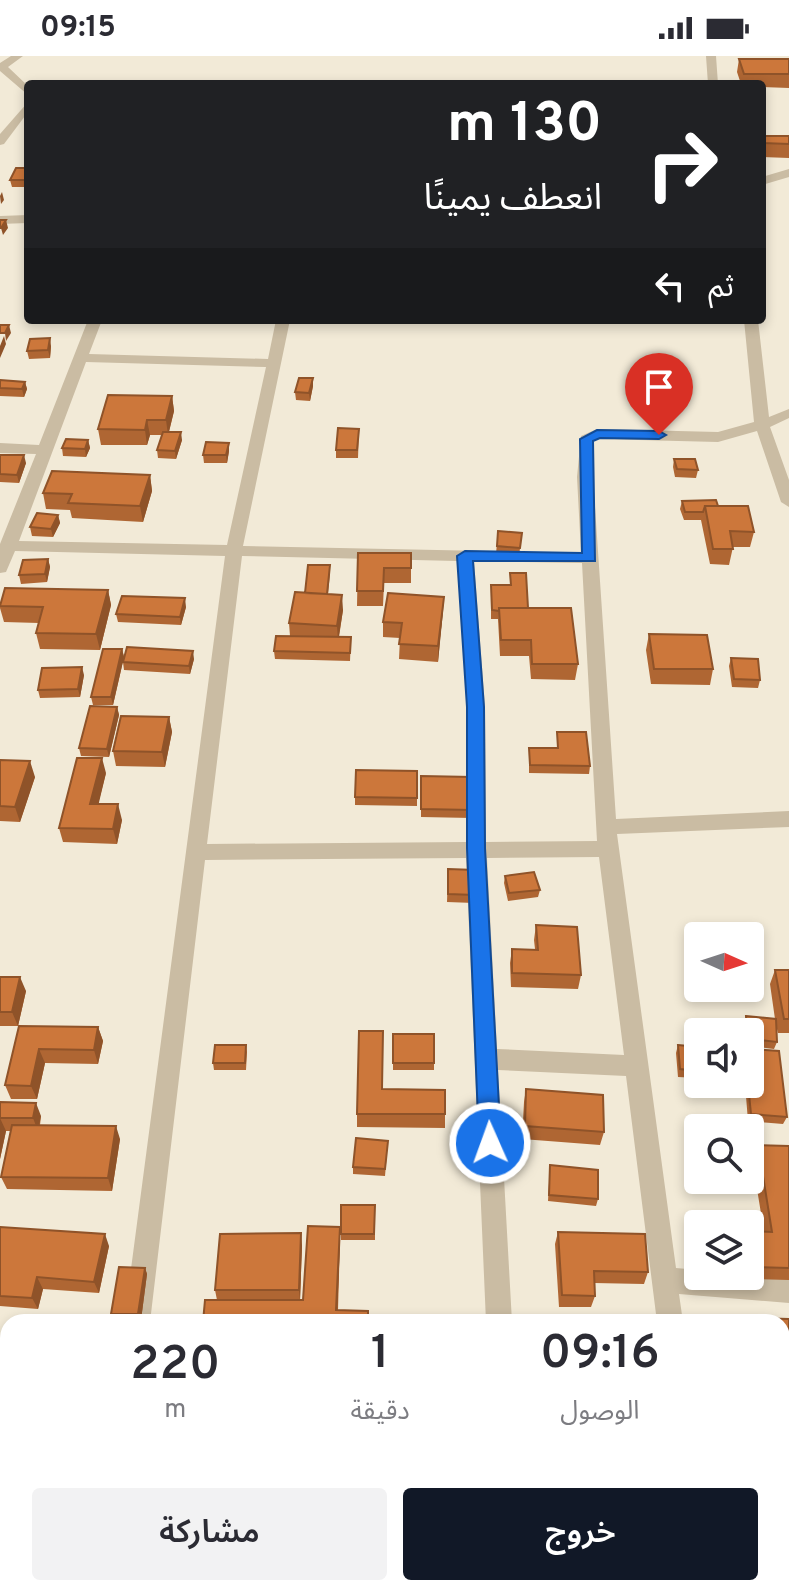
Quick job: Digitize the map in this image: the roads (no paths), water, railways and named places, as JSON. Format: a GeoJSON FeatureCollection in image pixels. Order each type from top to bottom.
{"type":"FeatureCollection","features":[{"type":"Feature","properties":{"kind":"street"},"geometry":{"type":"LineString","coordinates":[[18,56],[0,66],[24,88]]}},
{"type":"Feature","properties":{"kind":"street"},"geometry":{"type":"LineString","coordinates":[[711,56],[713,80]]}},
{"type":"Feature","properties":{"kind":"street"},"geometry":{"type":"LineString","coordinates":[[0,142],[24,110]]}},
{"type":"Feature","properties":{"kind":"street"},"geometry":{"type":"LineString","coordinates":[[766,180],[789,173]]}},
{"type":"Feature","properties":{"kind":"street"},"geometry":{"type":"LineString","coordinates":[[0,220],[24,219]]}},
{"type":"Feature","properties":{"kind":"street"},"geometry":{"type":"LineString","coordinates":[[0,568],[94,324]]}},
{"type":"Feature","properties":{"kind":"street"},"geometry":{"type":"LineString","coordinates":[[138,1314],[234,551],[282,324]]}},
{"type":"Feature","properties":{"kind":"street"},"geometry":{"type":"LineString","coordinates":[[751,324],[762,425],[789,502]]}},
{"type":"Feature","properties":{"kind":"street"},"geometry":{"type":"LineString","coordinates":[[82,358],[273,363]]}},
{"type":"Feature","properties":{"kind":"street"},"geometry":{"type":"LineString","coordinates":[[669,1314],[608,838],[589,558],[586,439],[590,435],[718,437],[762,425],[789,413]]}},
{"type":"Feature","properties":{"kind":"street"},"geometry":{"type":"LineString","coordinates":[[0,448],[45,450]]}},
{"type":"Feature","properties":{"kind":"street"},"geometry":{"type":"LineString","coordinates":[[7,546],[589,558]]}},
{"type":"Feature","properties":{"kind":"street"},"geometry":{"type":"LineString","coordinates":[[465,556],[476,707],[476,848],[499,1314]]}},
{"type":"Feature","properties":{"kind":"street"},"geometry":{"type":"LineString","coordinates":[[198,852],[476,848],[789,819]]}},
{"type":"Feature","properties":{"kind":"street"},"geometry":{"type":"LineString","coordinates":[[486,1059],[638,1066]]}},
{"type":"Feature","properties":{"kind":"street"},"geometry":{"type":"LineString","coordinates":[[666,1280],[789,1290]]}}]}
